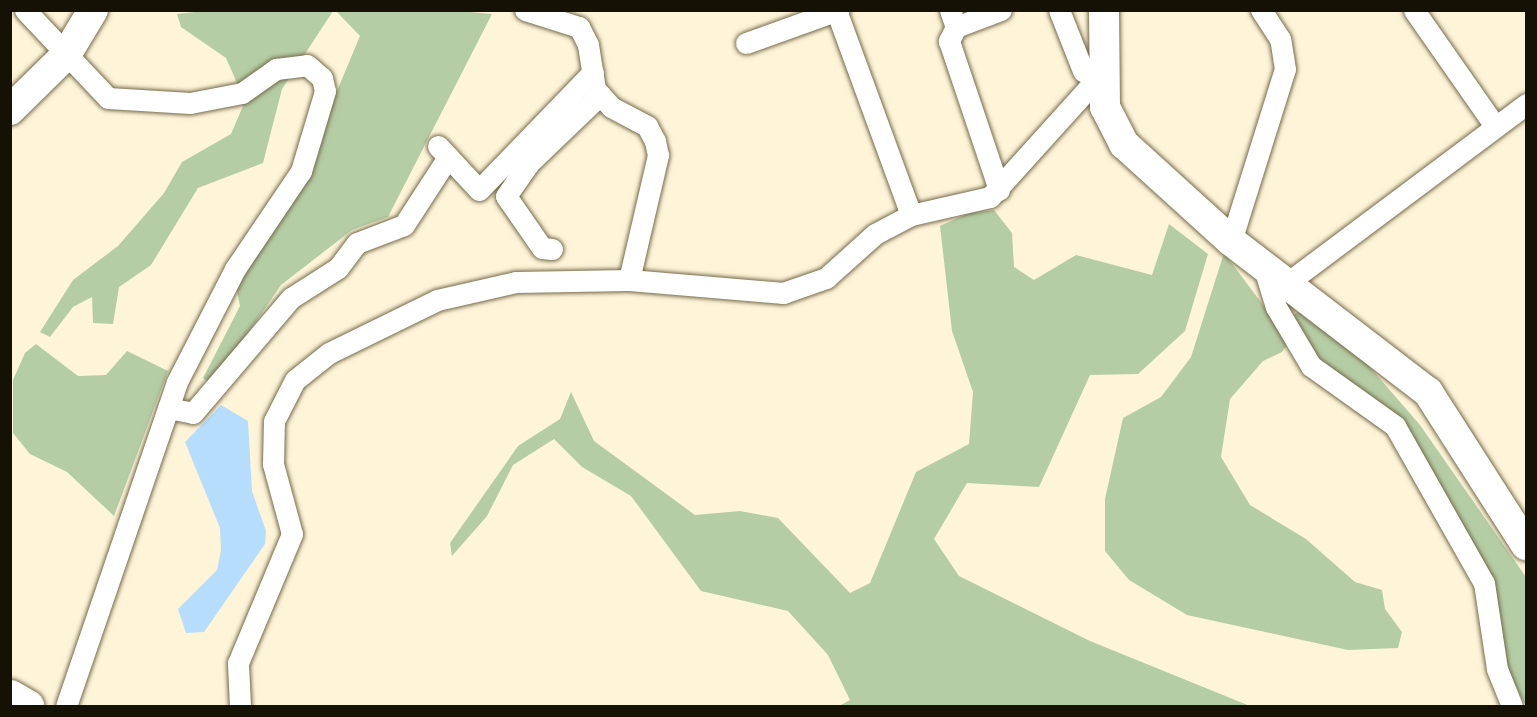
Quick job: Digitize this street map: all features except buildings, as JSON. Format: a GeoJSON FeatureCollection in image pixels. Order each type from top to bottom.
{"type":"FeatureCollection","features":[{"type":"Feature","properties":{"kind":"main road"},"geometry":{"type":"LineString","coordinates":[[10,696],[27,706]]}},
{"type":"Feature","properties":{"kind":"street"},"geometry":{"type":"LineString","coordinates":[[25,10],[108,98],[190,103],[242,93],[276,69],[307,65],[322,78],[325,90],[301,171],[235,269],[168,408],[66,706]]}},
{"type":"Feature","properties":{"kind":"street"},"geometry":{"type":"LineString","coordinates":[[10,110],[66,55],[93,10]]}},
{"type":"Feature","properties":{"kind":"street"},"geometry":{"type":"LineString","coordinates":[[525,10],[579,27],[600,95],[647,126],[658,155],[629,280]]}},
{"type":"Feature","properties":{"kind":"street"},"geometry":{"type":"LineString","coordinates":[[999,190],[949,41],[953,19],[1001,10]]}},
{"type":"Feature","properties":{"kind":"street"},"geometry":{"type":"LineString","coordinates":[[1059,10],[1092,73],[1105,107],[1124,144],[1156,179],[1231,241],[1262,261],[1428,392],[1522,529]]}},
{"type":"Feature","properties":{"kind":"street"},"geometry":{"type":"LineString","coordinates":[[240,706],[238,663],[292,534],[273,464],[274,421],[295,380],[329,353],[437,300],[516,282],[629,280],[783,293],[826,278],[875,234],[911,215],[990,197],[999,190],[1092,73],[1104,10]]}},
{"type":"Feature","properties":{"kind":"street"},"geometry":{"type":"LineString","coordinates":[[1231,241],[1285,69],[1280,39],[1260,10]]}},
{"type":"Feature","properties":{"kind":"street"},"geometry":{"type":"LineString","coordinates":[[1414,10],[1495,126]]}},
{"type":"Feature","properties":{"kind":"street"},"geometry":{"type":"LineString","coordinates":[[746,43],[836,11],[911,215]]}},
{"type":"Feature","properties":{"kind":"street"},"geometry":{"type":"LineString","coordinates":[[168,408],[193,413],[291,298],[338,268],[357,243],[404,225],[443,151],[479,190],[592,72]]}},
{"type":"Feature","properties":{"kind":"street"},"geometry":{"type":"LineString","coordinates":[[552,249],[542,248],[506,196],[528,164],[600,95]]}},
{"type":"Feature","properties":{"kind":"street"},"geometry":{"type":"LineString","coordinates":[[1287,283],[1527,104]]}},
{"type":"Feature","properties":{"kind":"street"},"geometry":{"type":"LineString","coordinates":[[1262,261],[1276,308],[1311,366],[1395,426],[1484,583],[1497,669],[1512,706]]}},
{"type":"Feature","properties":{"kind":"green space"},"geometry":{"type":"Polygon","coordinates":[[[213,10],[333,11],[282,89],[263,163],[198,188],[151,265],[119,287],[113,324],[93,323],[92,297],[73,307],[50,337],[40,332],[73,280],[118,246],[164,193],[182,162],[231,134],[243,106],[237,83],[226,58],[181,27],[177,14],[213,10]]]}},
{"type":"Feature","properties":{"kind":"green space"},"geometry":{"type":"Polygon","coordinates":[[[448,10],[492,14],[388,217],[352,230],[281,285],[212,385],[203,378],[240,306],[235,282],[291,201],[360,36],[336,11],[448,10]]]}},
{"type":"Feature","properties":{"kind":"green space"},"geometry":{"type":"Polygon","coordinates":[[[994,210],[1012,233],[1014,267],[1034,280],[1076,255],[1152,275],[1169,224],[1208,254],[1185,331],[1138,374],[1090,375],[1039,487],[967,483],[934,539],[959,576],[1090,641],[1250,706],[839,706],[850,700],[828,655],[788,611],[701,591],[631,496],[582,467],[554,439],[513,465],[487,516],[452,556],[450,543],[518,446],[560,419],[571,392],[594,441],[695,515],[740,511],[778,518],[850,593],[870,583],[916,472],[969,444],[973,392],[952,331],[940,226],[969,213],[994,210]]]}},
{"type":"Feature","properties":{"kind":"green space"},"geometry":{"type":"Polygon","coordinates":[[[1224,253],[1290,341],[1282,352],[1263,361],[1230,399],[1221,457],[1250,505],[1306,539],[1355,582],[1382,590],[1385,609],[1402,632],[1398,648],[1348,650],[1187,615],[1129,580],[1105,551],[1105,499],[1123,418],[1161,397],[1191,357],[1224,253]]]}},
{"type":"Feature","properties":{"kind":"green space"},"geometry":{"type":"Polygon","coordinates":[[[1303,309],[1368,365],[1420,425],[1526,577],[1526,706],[1501,658],[1490,579],[1398,422],[1319,364],[1290,317],[1303,309]]]}},
{"type":"Feature","properties":{"kind":"green space"},"geometry":{"type":"Polygon","coordinates":[[[36,344],[78,376],[106,375],[127,351],[168,371],[114,516],[67,472],[30,454],[13,433],[13,380],[25,353],[36,344]]]}},
{"type":"Feature","properties":{"kind":"water"},"geometry":{"type":"Polygon","coordinates":[[[221,405],[248,421],[252,491],[266,531],[265,544],[204,632],[186,633],[178,609],[217,570],[221,550],[220,528],[185,442],[221,405]]]}}]}
